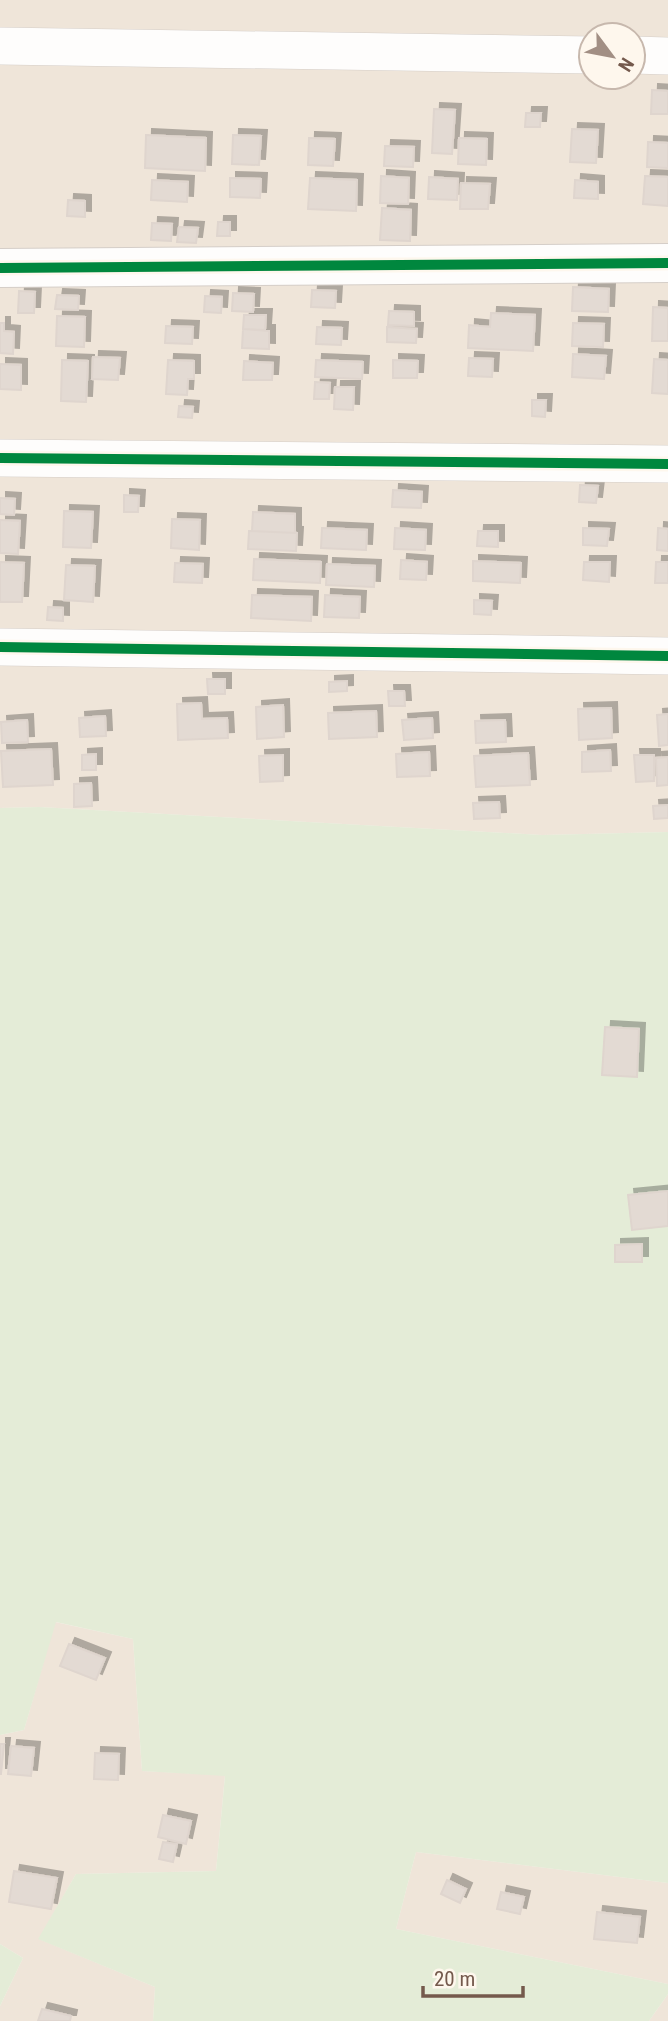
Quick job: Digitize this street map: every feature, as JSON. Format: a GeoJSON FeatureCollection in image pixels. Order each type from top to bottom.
{"type":"FeatureCollection","features":[{"type":"Feature","properties":{"kind":"street"},"geometry":{"type":"LineString","coordinates":[[0,46],[577,55]]}},
{"type":"Feature","properties":{"kind":"street"},"geometry":{"type":"LineString","coordinates":[[647,55],[668,56]]}},
{"type":"Feature","properties":{"kind":"street"},"geometry":{"type":"LineString","coordinates":[[0,268],[668,263]]}},
{"type":"Feature","properties":{"kind":"street"},"geometry":{"type":"LineString","coordinates":[[0,458],[668,464]]}},
{"type":"Feature","properties":{"kind":"street"},"geometry":{"type":"LineString","coordinates":[[0,647],[668,656]]}},
{"type":"Feature","properties":{"kind":"shaded area"},"geometry":{"type":"Polygon","coordinates":[[[0,0],[668,0],[668,832],[542,835],[39,807],[0,808],[0,0]]]}},
{"type":"Feature","properties":{"kind":"shaded area"},"geometry":{"type":"Polygon","coordinates":[[[55,1622],[133,1639],[142,1771],[225,1775],[216,1871],[76,1874],[39,1939],[155,1987],[153,2021],[0,2021],[0,2006],[23,1958],[0,1944],[0,1735],[24,1730],[55,1622]]]}},
{"type":"Feature","properties":{"kind":"shaded area"},"geometry":{"type":"Polygon","coordinates":[[[416,1852],[668,1883],[668,1984],[396,1929],[416,1852]]]}},
{"type":"Feature","properties":{"kind":"shaded area"},"geometry":{"type":"Polygon","coordinates":[[[668,1994],[668,2021],[649,2021],[668,1994]]]}},
{"type":"Feature","properties":{"kind":"green space"},"geometry":{"type":"Polygon","coordinates":[[[39,807],[542,835],[668,832],[668,1883],[416,1852],[396,1929],[668,1984],[668,1994],[649,2021],[153,2021],[155,1987],[38,1939],[76,1874],[216,1871],[225,1776],[142,1771],[133,1639],[56,1622],[24,1730],[0,1735],[0,808],[39,807]]]}},
{"type":"Feature","properties":{"kind":"green space"},"geometry":{"type":"Polygon","coordinates":[[[0,1944],[23,1958],[0,2006],[0,1944]]]}},
{"type":"Feature","properties":{"kind":"building"},"geometry":{"type":"Polygon","coordinates":[[[652,90],[668,91],[668,114],[651,114],[652,90]]]}},
{"type":"Feature","properties":{"kind":"building"},"geometry":{"type":"Polygon","coordinates":[[[434,109],[455,110],[452,154],[432,153],[434,109]]]}},
{"type":"Feature","properties":{"kind":"building"},"geometry":{"type":"Polygon","coordinates":[[[526,113],[541,113],[540,127],[525,127],[526,113]]]}},
{"type":"Feature","properties":{"kind":"building"},"geometry":{"type":"Polygon","coordinates":[[[572,129],[598,130],[596,163],[570,162],[572,129]]]}},
{"type":"Feature","properties":{"kind":"building"},"geometry":{"type":"Polygon","coordinates":[[[146,135],[206,138],[205,171],[145,168],[146,135]]]}},
{"type":"Feature","properties":{"kind":"building"},"geometry":{"type":"Polygon","coordinates":[[[233,135],[261,136],[259,165],[232,164],[233,135]]]}},
{"type":"Feature","properties":{"kind":"building"},"geometry":{"type":"Polygon","coordinates":[[[309,138],[335,139],[333,166],[308,165],[309,138]]]}},
{"type":"Feature","properties":{"kind":"building"},"geometry":{"type":"Polygon","coordinates":[[[459,138],[487,139],[486,165],[458,164],[459,138]]]}},
{"type":"Feature","properties":{"kind":"building"},"geometry":{"type":"Polygon","coordinates":[[[648,142],[668,143],[668,168],[647,167],[648,142]]]}},
{"type":"Feature","properties":{"kind":"building"},"geometry":{"type":"Polygon","coordinates":[[[385,146],[414,147],[413,167],[384,166],[385,146]]]}},
{"type":"Feature","properties":{"kind":"building"},"geometry":{"type":"Polygon","coordinates":[[[381,176],[409,178],[408,204],[380,203],[381,176]]]}},
{"type":"Feature","properties":{"kind":"building"},"geometry":{"type":"Polygon","coordinates":[[[645,176],[668,177],[668,206],[643,204],[645,176]]]}},
{"type":"Feature","properties":{"kind":"building"},"geometry":{"type":"Polygon","coordinates":[[[429,177],[458,179],[457,200],[428,199],[429,177]]]}},
{"type":"Feature","properties":{"kind":"building"},"geometry":{"type":"Polygon","coordinates":[[[230,178],[261,179],[260,198],[230,197],[230,178]]]}},
{"type":"Feature","properties":{"kind":"building"},"geometry":{"type":"Polygon","coordinates":[[[310,178],[357,180],[356,211],[308,209],[310,178]]]}},
{"type":"Feature","properties":{"kind":"building"},"geometry":{"type":"Polygon","coordinates":[[[152,180],[188,182],[187,202],[151,200],[152,180]]]}},
{"type":"Feature","properties":{"kind":"building"},"geometry":{"type":"Polygon","coordinates":[[[575,180],[598,182],[598,199],[574,198],[575,180]]]}},
{"type":"Feature","properties":{"kind":"building"},"geometry":{"type":"Polygon","coordinates":[[[461,183],[490,184],[488,209],[460,209],[461,183]]]}},
{"type":"Feature","properties":{"kind":"building"},"geometry":{"type":"Polygon","coordinates":[[[68,200],[85,201],[85,217],[67,216],[68,200]]]}},
{"type":"Feature","properties":{"kind":"building"},"geometry":{"type":"Polygon","coordinates":[[[382,208],[411,210],[410,241],[380,240],[382,208]]]}},
{"type":"Feature","properties":{"kind":"building"},"geometry":{"type":"Polygon","coordinates":[[[218,222],[230,222],[230,236],[217,236],[218,222]]]}},
{"type":"Feature","properties":{"kind":"building"},"geometry":{"type":"Polygon","coordinates":[[[152,223],[172,224],[171,241],[151,240],[152,223]]]}},
{"type":"Feature","properties":{"kind":"building"},"geometry":{"type":"Polygon","coordinates":[[[179,227],[198,228],[196,243],[177,242],[179,227]]]}},
{"type":"Feature","properties":{"kind":"building"},"geometry":{"type":"Polygon","coordinates":[[[573,287],[609,289],[608,312],[572,311],[573,287]]]}},
{"type":"Feature","properties":{"kind":"building"},"geometry":{"type":"Polygon","coordinates":[[[312,290],[336,291],[335,308],[311,307],[312,290]]]}},
{"type":"Feature","properties":{"kind":"building"},"geometry":{"type":"Polygon","coordinates":[[[19,291],[35,292],[34,313],[18,313],[19,291]]]}},
{"type":"Feature","properties":{"kind":"building"},"geometry":{"type":"Polygon","coordinates":[[[233,293],[254,294],[253,312],[232,311],[233,293]]]}},
{"type":"Feature","properties":{"kind":"building"},"geometry":{"type":"Polygon","coordinates":[[[57,295],[79,296],[78,310],[55,309],[57,295]]]}},
{"type":"Feature","properties":{"kind":"building"},"geometry":{"type":"Polygon","coordinates":[[[205,296],[222,297],[221,313],[204,312],[205,296]]]}},
{"type":"Feature","properties":{"kind":"building"},"geometry":{"type":"Polygon","coordinates":[[[653,307],[668,308],[668,341],[652,341],[653,307]]]}},
{"type":"Feature","properties":{"kind":"building"},"geometry":{"type":"Polygon","coordinates":[[[389,311],[414,312],[414,326],[388,325],[389,311]]]}},
{"type":"Feature","properties":{"kind":"building"},"geometry":{"type":"Polygon","coordinates":[[[491,313],[535,315],[533,351],[468,348],[469,325],[490,327],[491,313]]]}},
{"type":"Feature","properties":{"kind":"building"},"geometry":{"type":"Polygon","coordinates":[[[244,315],[266,315],[265,330],[243,329],[244,315]]]}},
{"type":"Feature","properties":{"kind":"building"},"geometry":{"type":"Polygon","coordinates":[[[57,316],[85,317],[84,347],[56,346],[57,316]]]}},
{"type":"Feature","properties":{"kind":"building"},"geometry":{"type":"Polygon","coordinates":[[[0,323],[4,323],[4,331],[14,332],[13,354],[0,353],[0,323]]]}},
{"type":"Feature","properties":{"kind":"building"},"geometry":{"type":"Polygon","coordinates":[[[573,323],[604,324],[603,347],[572,346],[573,323]]]}},
{"type":"Feature","properties":{"kind":"building"},"geometry":{"type":"Polygon","coordinates":[[[166,326],[193,327],[192,344],[165,343],[166,326]]]}},
{"type":"Feature","properties":{"kind":"building"},"geometry":{"type":"Polygon","coordinates":[[[317,327],[342,328],[341,345],[316,344],[317,327]]]}},
{"type":"Feature","properties":{"kind":"building"},"geometry":{"type":"Polygon","coordinates":[[[387,327],[417,329],[416,343],[387,342],[387,327]]]}},
{"type":"Feature","properties":{"kind":"building"},"geometry":{"type":"Polygon","coordinates":[[[243,329],[269,331],[269,349],[242,348],[243,329]]]}},
{"type":"Feature","properties":{"kind":"building"},"geometry":{"type":"Polygon","coordinates":[[[573,354],[606,356],[604,379],[572,377],[573,354]]]}},
{"type":"Feature","properties":{"kind":"building"},"geometry":{"type":"Polygon","coordinates":[[[93,357],[120,358],[118,380],[92,379],[93,357]]]}},
{"type":"Feature","properties":{"kind":"building"},"geometry":{"type":"Polygon","coordinates":[[[469,358],[493,359],[492,377],[468,376],[469,358]]]}},
{"type":"Feature","properties":{"kind":"building"},"geometry":{"type":"Polygon","coordinates":[[[654,359],[668,360],[668,394],[652,393],[654,359]]]}},
{"type":"Feature","properties":{"kind":"building"},"geometry":{"type":"Polygon","coordinates":[[[62,360],[88,361],[86,402],[61,401],[62,360]]]}},
{"type":"Feature","properties":{"kind":"building"},"geometry":{"type":"Polygon","coordinates":[[[168,360],[194,361],[194,379],[188,379],[187,395],[166,394],[168,360]]]}},
{"type":"Feature","properties":{"kind":"building"},"geometry":{"type":"Polygon","coordinates":[[[316,360],[363,362],[362,379],[315,377],[316,360]]]}},
{"type":"Feature","properties":{"kind":"building"},"geometry":{"type":"Polygon","coordinates":[[[393,360],[418,361],[417,378],[393,378],[393,360]]]}},
{"type":"Feature","properties":{"kind":"building"},"geometry":{"type":"Polygon","coordinates":[[[244,361],[273,363],[272,380],[243,380],[244,361]]]}},
{"type":"Feature","properties":{"kind":"building"},"geometry":{"type":"Polygon","coordinates":[[[0,364],[21,365],[21,390],[0,389],[0,364]]]}},
{"type":"Feature","properties":{"kind":"building"},"geometry":{"type":"Polygon","coordinates":[[[315,382],[330,383],[329,399],[314,399],[315,382]]]}},
{"type":"Feature","properties":{"kind":"building"},"geometry":{"type":"Polygon","coordinates":[[[335,387],[354,387],[353,410],[334,409],[335,387]]]}},
{"type":"Feature","properties":{"kind":"building"},"geometry":{"type":"Polygon","coordinates":[[[532,400],[546,400],[545,417],[532,416],[532,400]]]}},
{"type":"Feature","properties":{"kind":"building"},"geometry":{"type":"Polygon","coordinates":[[[179,406],[193,407],[192,418],[178,417],[179,406]]]}},
{"type":"Feature","properties":{"kind":"building"},"geometry":{"type":"Polygon","coordinates":[[[580,485],[598,486],[596,503],[579,502],[580,485]]]}},
{"type":"Feature","properties":{"kind":"building"},"geometry":{"type":"Polygon","coordinates":[[[393,490],[422,492],[421,508],[392,507],[393,490]]]}},
{"type":"Feature","properties":{"kind":"building"},"geometry":{"type":"Polygon","coordinates":[[[124,495],[139,496],[138,512],[124,512],[124,495]]]}},
{"type":"Feature","properties":{"kind":"building"},"geometry":{"type":"Polygon","coordinates":[[[0,498],[15,499],[14,515],[0,514],[0,498]]]}},
{"type":"Feature","properties":{"kind":"building"},"geometry":{"type":"Polygon","coordinates":[[[64,511],[93,512],[91,548],[63,547],[64,511]]]}},
{"type":"Feature","properties":{"kind":"building"},"geometry":{"type":"Polygon","coordinates":[[[253,512],[295,514],[295,533],[252,531],[253,512]]]}},
{"type":"Feature","properties":{"kind":"building"},"geometry":{"type":"Polygon","coordinates":[[[172,519],[200,520],[199,550],[171,548],[172,519]]]}},
{"type":"Feature","properties":{"kind":"building"},"geometry":{"type":"Polygon","coordinates":[[[0,520],[20,521],[18,554],[0,553],[0,520]]]}},
{"type":"Feature","properties":{"kind":"building"},"geometry":{"type":"Polygon","coordinates":[[[322,528],[367,530],[366,550],[321,548],[322,528]]]}},
{"type":"Feature","properties":{"kind":"building"},"geometry":{"type":"Polygon","coordinates":[[[395,528],[426,530],[425,550],[394,549],[395,528]]]}},
{"type":"Feature","properties":{"kind":"building"},"geometry":{"type":"Polygon","coordinates":[[[583,528],[609,529],[607,546],[583,545],[583,528]]]}},
{"type":"Feature","properties":{"kind":"building"},"geometry":{"type":"Polygon","coordinates":[[[658,528],[668,529],[668,551],[657,550],[658,528]]]}},
{"type":"Feature","properties":{"kind":"building"},"geometry":{"type":"Polygon","coordinates":[[[249,531],[297,533],[296,551],[248,549],[249,531]]]}},
{"type":"Feature","properties":{"kind":"building"},"geometry":{"type":"Polygon","coordinates":[[[478,531],[498,531],[498,547],[477,546],[478,531]]]}},
{"type":"Feature","properties":{"kind":"building"},"geometry":{"type":"Polygon","coordinates":[[[254,559],[321,562],[320,583],[253,580],[254,559]]]}},
{"type":"Feature","properties":{"kind":"building"},"geometry":{"type":"Polygon","coordinates":[[[401,560],[427,562],[426,580],[400,579],[401,560]]]}},
{"type":"Feature","properties":{"kind":"building"},"geometry":{"type":"Polygon","coordinates":[[[473,561],[521,563],[520,583],[473,581],[473,561]]]}},
{"type":"Feature","properties":{"kind":"building"},"geometry":{"type":"Polygon","coordinates":[[[0,562],[24,563],[22,602],[0,602],[0,562]]]}},
{"type":"Feature","properties":{"kind":"building"},"geometry":{"type":"Polygon","coordinates":[[[584,562],[610,562],[609,582],[583,580],[584,562]]]}},
{"type":"Feature","properties":{"kind":"building"},"geometry":{"type":"Polygon","coordinates":[[[656,562],[668,562],[668,583],[655,583],[656,562]]]}},
{"type":"Feature","properties":{"kind":"building"},"geometry":{"type":"Polygon","coordinates":[[[175,563],[203,564],[202,583],[174,582],[175,563]]]}},
{"type":"Feature","properties":{"kind":"building"},"geometry":{"type":"Polygon","coordinates":[[[327,564],[375,566],[374,587],[326,585],[327,564]]]}},
{"type":"Feature","properties":{"kind":"building"},"geometry":{"type":"Polygon","coordinates":[[[66,565],[95,566],[93,602],[64,600],[66,565]]]}},
{"type":"Feature","properties":{"kind":"building"},"geometry":{"type":"Polygon","coordinates":[[[252,595],[312,597],[311,621],[251,618],[252,595]]]}},
{"type":"Feature","properties":{"kind":"building"},"geometry":{"type":"Polygon","coordinates":[[[325,595],[360,597],[359,618],[324,617],[325,595]]]}},
{"type":"Feature","properties":{"kind":"building"},"geometry":{"type":"Polygon","coordinates":[[[474,600],[492,601],[491,615],[474,614],[474,600]]]}},
{"type":"Feature","properties":{"kind":"building"},"geometry":{"type":"Polygon","coordinates":[[[48,607],[63,608],[63,621],[47,620],[48,607]]]}},
{"type":"Feature","properties":{"kind":"building"},"geometry":{"type":"Polygon","coordinates":[[[207,679],[225,679],[225,694],[208,694],[207,679]]]}},
{"type":"Feature","properties":{"kind":"building"},"geometry":{"type":"Polygon","coordinates":[[[347,681],[347,691],[329,692],[329,682],[347,681]]]}},
{"type":"Feature","properties":{"kind":"building"},"geometry":{"type":"Polygon","coordinates":[[[388,691],[404,691],[405,706],[389,706],[388,691]]]}},
{"type":"Feature","properties":{"kind":"building"},"geometry":{"type":"Polygon","coordinates":[[[201,703],[202,719],[227,718],[228,738],[178,740],[177,704],[201,703]]]}},
{"type":"Feature","properties":{"kind":"building"},"geometry":{"type":"Polygon","coordinates":[[[283,705],[284,737],[257,739],[256,707],[283,705]]]}},
{"type":"Feature","properties":{"kind":"building"},"geometry":{"type":"Polygon","coordinates":[[[611,708],[612,738],[579,740],[578,709],[611,708]]]}},
{"type":"Feature","properties":{"kind":"building"},"geometry":{"type":"Polygon","coordinates":[[[376,711],[377,737],[329,739],[328,713],[376,711]]]}},
{"type":"Feature","properties":{"kind":"building"},"geometry":{"type":"Polygon","coordinates":[[[668,714],[668,745],[659,746],[657,715],[668,714]]]}},
{"type":"Feature","properties":{"kind":"building"},"geometry":{"type":"Polygon","coordinates":[[[105,716],[106,736],[80,737],[79,718],[105,716]]]}},
{"type":"Feature","properties":{"kind":"building"},"geometry":{"type":"Polygon","coordinates":[[[432,718],[433,738],[404,740],[402,720],[432,718]]]}},
{"type":"Feature","properties":{"kind":"building"},"geometry":{"type":"Polygon","coordinates":[[[27,720],[28,742],[2,743],[1,722],[27,720]]]}},
{"type":"Feature","properties":{"kind":"building"},"geometry":{"type":"Polygon","coordinates":[[[505,720],[506,742],[476,743],[475,721],[505,720]]]}},
{"type":"Feature","properties":{"kind":"building"},"geometry":{"type":"Polygon","coordinates":[[[51,749],[53,785],[3,787],[1,751],[51,749]]]}},
{"type":"Feature","properties":{"kind":"building"},"geometry":{"type":"Polygon","coordinates":[[[610,750],[611,771],[582,772],[582,752],[610,750]]]}},
{"type":"Feature","properties":{"kind":"building"},"geometry":{"type":"Polygon","coordinates":[[[429,752],[430,776],[397,777],[396,754],[429,752]]]}},
{"type":"Feature","properties":{"kind":"building"},"geometry":{"type":"Polygon","coordinates":[[[528,753],[530,785],[476,787],[474,756],[528,753]]]}},
{"type":"Feature","properties":{"kind":"building"},"geometry":{"type":"Polygon","coordinates":[[[96,754],[96,770],[82,770],[82,755],[96,754]]]}},
{"type":"Feature","properties":{"kind":"building"},"geometry":{"type":"Polygon","coordinates":[[[283,755],[283,781],[260,782],[259,756],[283,755]]]}},
{"type":"Feature","properties":{"kind":"building"},"geometry":{"type":"Polygon","coordinates":[[[634,755],[654,755],[654,781],[636,782],[634,755]]]}},
{"type":"Feature","properties":{"kind":"building"},"geometry":{"type":"Polygon","coordinates":[[[668,757],[668,785],[657,786],[656,758],[668,757]]]}},
{"type":"Feature","properties":{"kind":"building"},"geometry":{"type":"Polygon","coordinates":[[[91,783],[92,806],[74,807],[74,784],[91,783]]]}},
{"type":"Feature","properties":{"kind":"building"},"geometry":{"type":"Polygon","coordinates":[[[499,802],[500,818],[474,819],[473,803],[499,802]]]}},
{"type":"Feature","properties":{"kind":"building"},"geometry":{"type":"Polygon","coordinates":[[[668,805],[668,818],[654,819],[653,806],[668,805]]]}},
{"type":"Feature","properties":{"kind":"building"},"geometry":{"type":"Polygon","coordinates":[[[605,1027],[639,1029],[637,1077],[602,1075],[605,1027]]]}},
{"type":"Feature","properties":{"kind":"building"},"geometry":{"type":"Polygon","coordinates":[[[668,1191],[668,1226],[632,1230],[628,1195],[668,1191]]]}},
{"type":"Feature","properties":{"kind":"building"},"geometry":{"type":"Polygon","coordinates":[[[642,1244],[642,1262],[615,1262],[615,1245],[642,1244]]]}},
{"type":"Feature","properties":{"kind":"building"},"geometry":{"type":"Polygon","coordinates":[[[69,1644],[105,1658],[96,1680],[60,1666],[69,1644]]]}},
{"type":"Feature","properties":{"kind":"building"},"geometry":{"type":"Polygon","coordinates":[[[0,1744],[4,1744],[1,1774],[0,1774],[0,1744]]]}},
{"type":"Feature","properties":{"kind":"building"},"geometry":{"type":"Polygon","coordinates":[[[11,1746],[34,1748],[31,1776],[8,1774],[11,1746]]]}},
{"type":"Feature","properties":{"kind":"building"},"geometry":{"type":"Polygon","coordinates":[[[95,1753],[119,1754],[118,1780],[94,1779],[95,1753]]]}},
{"type":"Feature","properties":{"kind":"building"},"geometry":{"type":"Polygon","coordinates":[[[163,1815],[191,1821],[186,1844],[158,1837],[163,1815]]]}},
{"type":"Feature","properties":{"kind":"building"},"geometry":{"type":"Polygon","coordinates":[[[163,1842],[177,1844],[173,1862],[159,1859],[163,1842]]]}},
{"type":"Feature","properties":{"kind":"building"},"geometry":{"type":"Polygon","coordinates":[[[14,1871],[57,1878],[51,1909],[9,1902],[14,1871]]]}},
{"type":"Feature","properties":{"kind":"building"},"geometry":{"type":"Polygon","coordinates":[[[447,1880],[466,1889],[460,1903],[441,1894],[447,1880]]]}},
{"type":"Feature","properties":{"kind":"building"},"geometry":{"type":"Polygon","coordinates":[[[501,1892],[524,1897],[520,1914],[497,1909],[501,1892]]]}},
{"type":"Feature","properties":{"kind":"building"},"geometry":{"type":"Polygon","coordinates":[[[597,1912],[640,1917],[637,1943],[594,1939],[597,1912]]]}},
{"type":"Feature","properties":{"kind":"building"},"geometry":{"type":"Polygon","coordinates":[[[42,2009],[71,2016],[70,2021],[38,2021],[42,2009]]]}},
{"type":"Feature","properties":{"kind":"cycle path"},"geometry":{"type":"LineString","coordinates":[[0,268],[668,263]]}},
{"type":"Feature","properties":{"kind":"cycle path"},"geometry":{"type":"LineString","coordinates":[[0,458],[668,464]]}},
{"type":"Feature","properties":{"kind":"cycle path"},"geometry":{"type":"LineString","coordinates":[[0,647],[668,656]]}}]}
